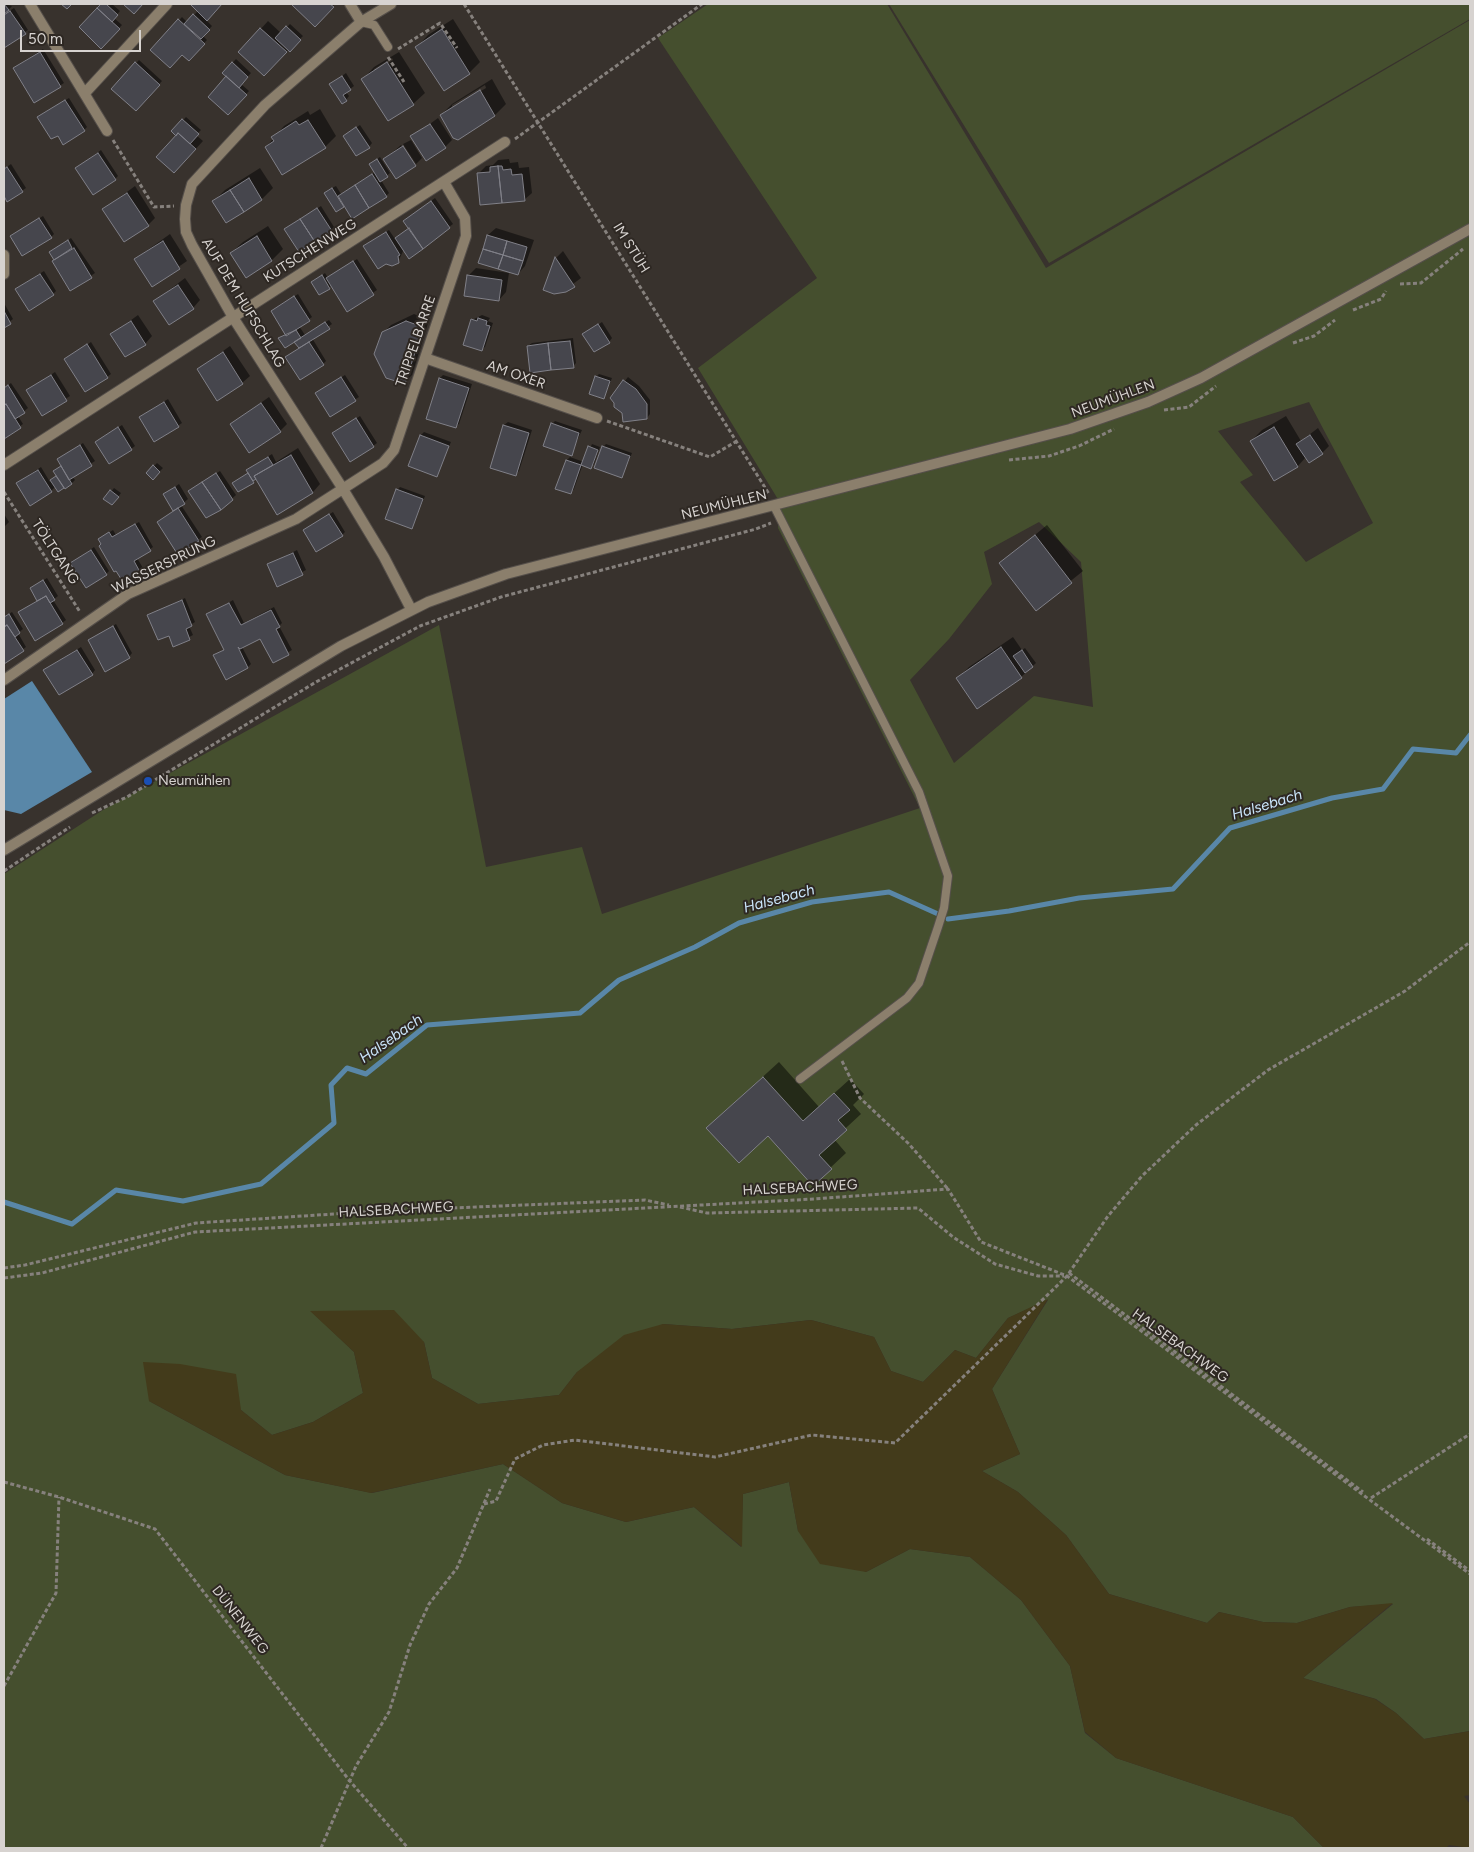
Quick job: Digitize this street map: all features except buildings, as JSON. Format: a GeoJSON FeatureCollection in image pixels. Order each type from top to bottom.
{"type":"FeatureCollection","features":[{"type":"Feature","properties":{"kind":"street"},"geometry":{"type":"LineString","coordinates":[[30,4],[107,130]]}},
{"type":"Feature","properties":{"kind":"street"},"geometry":{"type":"LineString","coordinates":[[85,93],[167,4]]}},
{"type":"Feature","properties":{"kind":"street"},"geometry":{"type":"LineString","coordinates":[[350,4],[361,22]]}},
{"type":"Feature","properties":{"kind":"street","name":"AUF DEM HUFSCHLAG"},"geometry":{"type":"LineString","coordinates":[[391,4],[361,22],[265,104],[192,184],[186,205],[186,232],[234,319],[343,489],[384,557],[411,610]]}},
{"type":"Feature","properties":{"kind":"street","name":"KUTSCHENWEG"},"geometry":{"type":"LineString","coordinates":[[4,465],[234,319],[251,304],[505,142]]}},
{"type":"Feature","properties":{"kind":"street","name":"TRIPPELBARRE"},"geometry":{"type":"LineString","coordinates":[[343,489],[383,463],[394,450],[466,236],[465,218],[444,182]]}},
{"type":"Feature","properties":{"kind":"street","name":"NEUMÜHLEN"},"geometry":{"type":"LineString","coordinates":[[4,850],[341,646],[411,610],[506,574],[1070,429],[1148,402],[1201,378],[1470,229]]}},
{"type":"Feature","properties":{"kind":"street"},"geometry":{"type":"LineString","coordinates":[[4,254],[4,274]]}},
{"type":"Feature","properties":{"kind":"street","name":"AM OXER"},"geometry":{"type":"LineString","coordinates":[[425,358],[597,418]]}},
{"type":"Feature","properties":{"kind":"street","name":"WASSERSPRUNG"},"geometry":{"type":"LineString","coordinates":[[4,680],[128,594],[296,519],[343,489]]}},
{"type":"Feature","properties":{"kind":"lane"},"geometry":{"type":"LineString","coordinates":[[361,22],[374,25],[388,46]]}},
{"type":"Feature","properties":{"kind":"lane"},"geometry":{"type":"LineString","coordinates":[[774,506],[919,792],[948,876],[944,908],[919,983],[907,998],[800,1079]]}},
{"type":"Feature","properties":{"kind":"path","name":"IM STÜH"},"geometry":{"type":"LineString","coordinates":[[464,4],[540,123],[767,490],[774,506]]}},
{"type":"Feature","properties":{"kind":"path"},"geometry":{"type":"LineString","coordinates":[[505,142],[512,142],[540,123],[702,4]]}},
{"type":"Feature","properties":{"kind":"path"},"geometry":{"type":"LineString","coordinates":[[404,82],[388,56],[392,53],[440,23],[457,48]]}},
{"type":"Feature","properties":{"kind":"path"},"geometry":{"type":"LineString","coordinates":[[107,130],[154,207],[186,205]]}},
{"type":"Feature","properties":{"kind":"path"},"geometry":{"type":"LineString","coordinates":[[597,418],[710,457],[737,442]]}},
{"type":"Feature","properties":{"kind":"path","name":"TÖLTGANG"},"geometry":{"type":"LineString","coordinates":[[4,492],[87,623]]}},
{"type":"Feature","properties":{"kind":"path"},"geometry":{"type":"LineString","coordinates":[[91,814],[127,797],[316,682],[420,626],[501,596],[756,529],[780,520]]}},
{"type":"Feature","properties":{"kind":"path"},"geometry":{"type":"LineString","coordinates":[[4,871],[74,824]]}},
{"type":"Feature","properties":{"kind":"path"},"geometry":{"type":"LineString","coordinates":[[484,1504],[496,1501],[515,1459],[543,1445],[575,1440],[715,1457],[812,1435],[895,1443],[1068,1275],[1108,1216],[1142,1176],[1196,1125],[1268,1070],[1405,992],[1470,942]]}},
{"type":"Feature","properties":{"kind":"path"},"geometry":{"type":"LineString","coordinates":[[839,1050],[843,1067],[860,1098],[909,1144],[948,1190]]}},
{"type":"Feature","properties":{"kind":"path","name":"HALSEBACHWEG"},"geometry":{"type":"LineString","coordinates":[[4,1278],[42,1273],[195,1232],[948,1190],[981,1242],[1068,1275],[1470,1573]]}},
{"type":"Feature","properties":{"kind":"path"},"geometry":{"type":"LineString","coordinates":[[4,1268],[25,1266],[196,1223],[379,1211],[644,1200],[707,1213],[918,1208],[953,1237],[995,1264],[1038,1276],[1068,1275],[1470,1573]]}},
{"type":"Feature","properties":{"kind":"path"},"geometry":{"type":"LineString","coordinates":[[1371,1498],[1470,1434]]}},
{"type":"Feature","properties":{"kind":"path","name":"DÜNENWEG"},"geometry":{"type":"LineString","coordinates":[[4,1482],[59,1497],[155,1529],[349,1780],[408,1848]]}},
{"type":"Feature","properties":{"kind":"path"},"geometry":{"type":"LineString","coordinates":[[322,1848],[349,1780],[389,1712],[410,1645],[429,1604],[457,1568],[490,1489]]}},
{"type":"Feature","properties":{"kind":"path"},"geometry":{"type":"LineString","coordinates":[[4,1686],[56,1593],[59,1497]]}},
{"type":"Feature","properties":{"kind":"green space"},"geometry":{"type":"Polygon","coordinates":[[[708,4],[887,4],[1046,268],[1470,20],[1470,1731],[1424,1739],[1396,1713],[1376,1699],[1303,1678],[1393,1604],[1350,1607],[1297,1623],[1263,1622],[1219,1612],[1207,1623],[1109,1594],[1066,1535],[1018,1492],[982,1471],[1020,1454],[992,1389],[1048,1300],[1008,1318],[976,1358],[955,1350],[923,1382],[891,1371],[874,1337],[811,1320],[732,1329],[663,1324],[577,1372],[559,1395],[478,1404],[432,1378],[424,1342],[311,1311],[354,1352],[363,1393],[313,1422],[272,1435],[241,1410],[149,1401],[285,1475],[372,1493],[503,1464],[562,1503],[626,1522],[694,1507],[741,1547],[743,1494],[789,1482],[798,1531],[866,1572],[910,1549],[970,1557],[1021,1600],[1070,1666],[1085,1733],[1116,1758],[1293,1817],[1324,1848],[4,1848],[4,874],[103,810],[439,625],[486,867],[582,847],[602,914],[920,808],[778,528],[779,501],[698,368],[817,278],[658,38],[708,4]],[[1309,402],[1218,431],[1253,475],[1240,482],[1306,562],[1373,523],[1309,402]],[[1039,522],[984,552],[992,584],[949,639],[910,680],[954,763],[1034,696],[1093,707],[1081,562],[1039,522]]]}},
{"type":"Feature","properties":{"kind":"green space"},"geometry":{"type":"Polygon","coordinates":[[[889,4],[1470,4],[1470,19],[1049,263],[889,4]]]}},
{"type":"Feature","properties":{"kind":"sand"},"geometry":{"type":"Polygon","coordinates":[[[1048,1299],[992,1389],[1020,1454],[982,1471],[1018,1492],[1066,1535],[1109,1594],[1207,1623],[1219,1612],[1263,1622],[1297,1623],[1350,1607],[1393,1603],[1303,1678],[1375,1699],[1396,1713],[1424,1739],[1470,1731],[1470,1795],[1464,1796],[1470,1804],[1470,1848],[1449,1845],[1446,1848],[1324,1848],[1293,1817],[1116,1758],[1085,1732],[1070,1666],[1021,1600],[970,1557],[910,1549],[866,1572],[820,1564],[798,1531],[789,1482],[743,1494],[742,1547],[694,1507],[626,1522],[562,1503],[503,1464],[371,1493],[285,1475],[149,1401],[143,1362],[180,1364],[236,1374],[241,1410],[272,1435],[313,1422],[363,1393],[354,1352],[310,1311],[394,1310],[424,1342],[432,1378],[478,1404],[559,1395],[577,1372],[624,1335],[663,1324],[732,1329],[811,1320],[874,1337],[891,1371],[923,1382],[955,1350],[976,1358],[1008,1318],[1048,1299]]]}},
{"type":"Feature","properties":{"kind":"water"},"geometry":{"type":"Polygon","coordinates":[[[32,681],[92,772],[21,814],[4,810],[4,699],[32,681]]]}},
{"type":"Feature","properties":{"kind":"waterway","name":"Halsebach"},"geometry":{"type":"LineString","coordinates":[[948,919],[1009,911],[1079,898],[1173,889],[1230,828],[1332,798],[1383,789],[1413,749],[1456,753],[1470,735]]}},
{"type":"Feature","properties":{"kind":"waterway","name":"Halsebach"},"geometry":{"type":"LineString","coordinates":[[4,1202],[72,1224],[116,1190],[183,1201],[261,1184],[334,1123],[331,1085],[347,1068],[366,1074],[427,1025],[580,1013],[619,980],[695,947],[739,923],[812,902],[889,892],[938,914]]}},
{"type":"Feature","properties":{"kind":"place","name":"Neumühlen"},"geometry":{"type":"Point","coordinates":[148,781]}}]}
